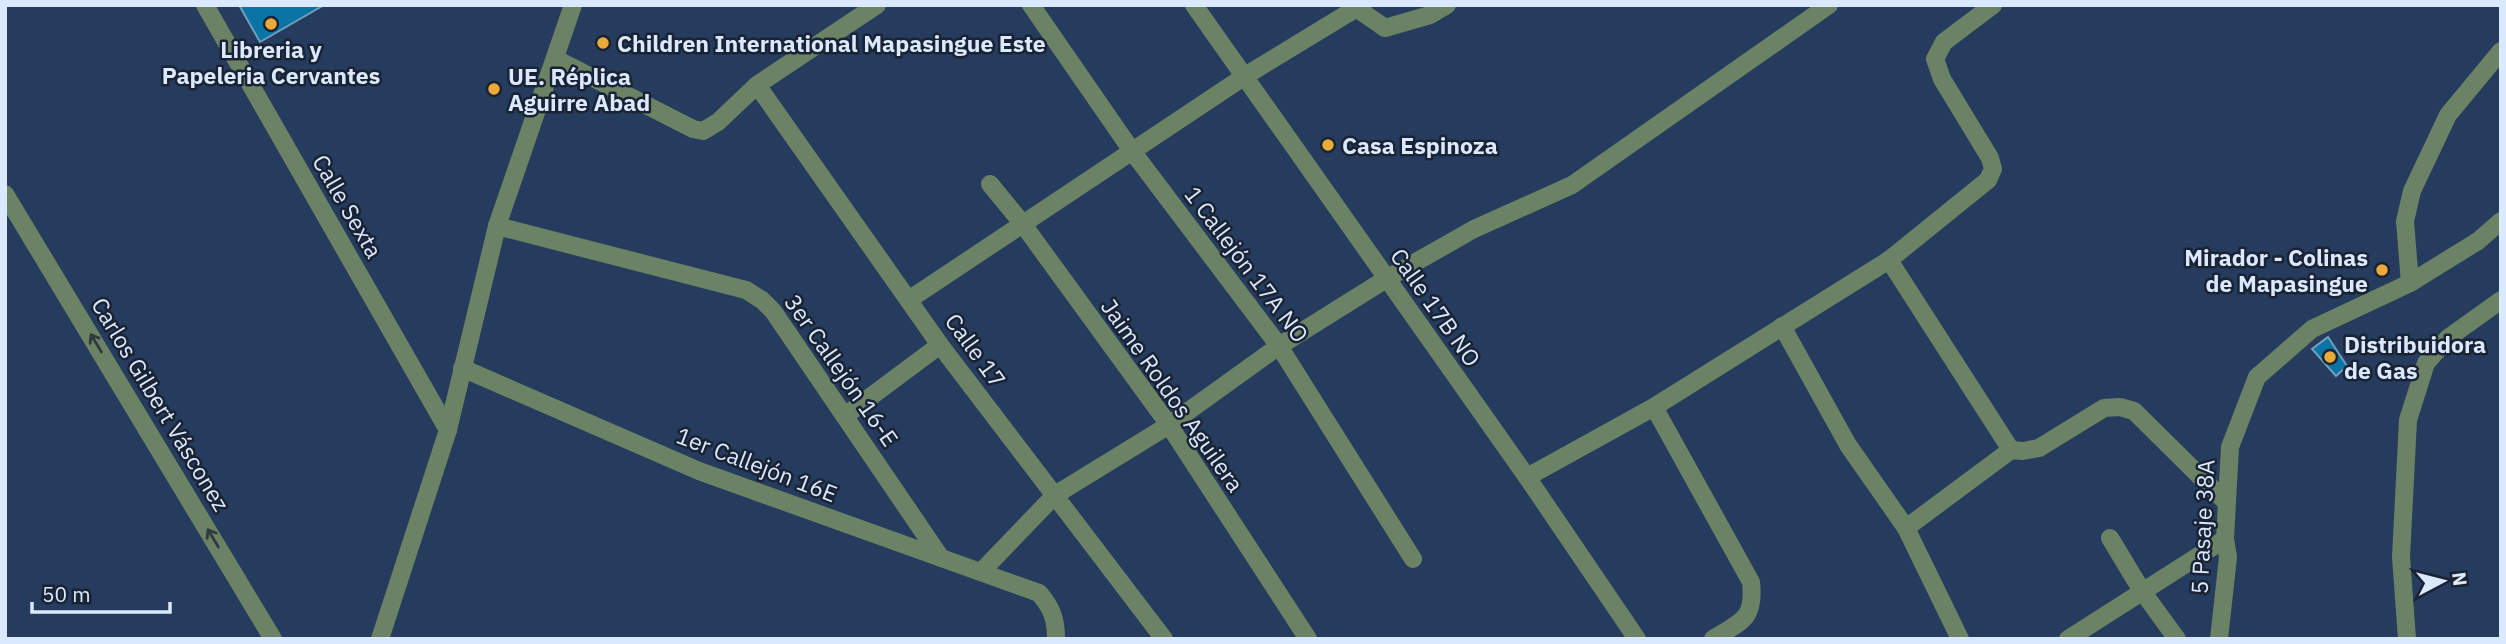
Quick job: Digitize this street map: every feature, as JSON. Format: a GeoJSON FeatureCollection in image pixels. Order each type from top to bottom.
{"type":"FeatureCollection","features":[{"type":"Feature","properties":{"kind":"street","name":"Calle Sexta"},"geometry":{"type":"LineString","coordinates":[[205,5],[448,430]]}},
{"type":"Feature","properties":{"kind":"street"},"geometry":{"type":"LineString","coordinates":[[380,639],[448,430],[497,226],[573,5]]}},
{"type":"Feature","properties":{"kind":"street"},"geometry":{"type":"LineString","coordinates":[[556,60],[693,129],[703,131],[718,122],[757,85],[877,5]]}},
{"type":"Feature","properties":{"kind":"street","name":"1 Callejón 17A NO"},"geometry":{"type":"LineString","coordinates":[[1031,5],[1132,151],[1279,346],[1413,559]]}},
{"type":"Feature","properties":{"kind":"street","name":"Calle 17B NO"},"geometry":{"type":"LineString","coordinates":[[1194,5],[1527,477],[1637,639]]}},
{"type":"Feature","properties":{"kind":"street"},"geometry":{"type":"LineString","coordinates":[[910,299],[1245,75],[1354,7],[1385,27],[1430,15],[1447,5]]}},
{"type":"Feature","properties":{"kind":"street"},"geometry":{"type":"LineString","coordinates":[[981,572],[1055,495],[1169,425],[1279,346],[1385,279],[1474,229],[1572,185],[1829,5]]}},
{"type":"Feature","properties":{"kind":"street"},"geometry":{"type":"LineString","coordinates":[[1527,477],[1654,407],[1889,260],[1988,180],[1993,169],[1990,158],[1942,79],[1935,59],[1944,42],[1993,5]]}},
{"type":"Feature","properties":{"kind":"street"},"geometry":{"type":"LineString","coordinates":[[2410,283],[2405,221],[2412,191],[2448,115],[2501,51]]}},
{"type":"Feature","properties":{"kind":"street","name":"Calle 17"},"geometry":{"type":"LineString","coordinates":[[757,85],[940,345],[1164,639]]}},
{"type":"Feature","properties":{"kind":"street","name":"Jaime Roldos Aguilera"},"geometry":{"type":"LineString","coordinates":[[990,184],[1022,223],[1169,425],[1301,637]]}},
{"type":"Feature","properties":{"kind":"street","name":"Carlos Gilbert Vásconez"},"geometry":{"type":"LineString","coordinates":[[5,194],[273,639]]}},
{"type":"Feature","properties":{"kind":"street","name":"5 Pasaje 38A"},"geometry":{"type":"LineString","coordinates":[[2219,639],[2228,557],[2225,539],[2230,447],[2258,377],[2312,329],[2410,283],[2478,241],[2501,221]]}},
{"type":"Feature","properties":{"kind":"street","name":"3er Callejón 16-E"},"geometry":{"type":"LineString","coordinates":[[497,226],[746,290],[762,300],[773,311],[846,415],[941,558]]}},
{"type":"Feature","properties":{"kind":"street"},"geometry":{"type":"LineString","coordinates":[[1889,260],[2011,450]]}},
{"type":"Feature","properties":{"kind":"street"},"geometry":{"type":"LineString","coordinates":[[2407,639],[2401,557],[2408,420],[2426,363],[2448,338],[2501,300]]}},
{"type":"Feature","properties":{"kind":"street"},"geometry":{"type":"LineString","coordinates":[[1783,326],[1847,445],[1906,528],[1960,639]]}},
{"type":"Feature","properties":{"kind":"street"},"geometry":{"type":"LineString","coordinates":[[846,415],[940,345]]}},
{"type":"Feature","properties":{"kind":"street","name":"1er Callejón 16E"},"geometry":{"type":"LineString","coordinates":[[462,368],[699,471],[1039,593],[1049,605],[1056,621],[1056,639]]}},
{"type":"Feature","properties":{"kind":"street"},"geometry":{"type":"LineString","coordinates":[[1654,407],[1751,582],[1754,603],[1744,620],[1713,639]]}},
{"type":"Feature","properties":{"kind":"street"},"geometry":{"type":"LineString","coordinates":[[1906,528],[2011,450],[2039,448],[2104,408],[2120,407],[2134,411],[2226,502]]}},
{"type":"Feature","properties":{"kind":"street"},"geometry":{"type":"LineString","coordinates":[[2110,538],[2177,639]]}},
{"type":"Feature","properties":{"kind":"street"},"geometry":{"type":"LineString","coordinates":[[2068,639],[2225,539]]}},
{"type":"Feature","properties":{"kind":"building","name":"Libreria y Papeleria Cervantes"},"geometry":{"type":"Polygon","coordinates":[[[239,5],[324,5],[260,42],[239,5]]]}},
{"type":"Feature","properties":{"kind":"building","name":"Distribuidora de Gas"},"geometry":{"type":"Polygon","coordinates":[[[2328,337],[2347,366],[2336,376],[2312,349],[2328,337]]]}},
{"type":"Feature","properties":{"kind":"place","name":"Libreria y Papeleria Cervantes"},"geometry":{"type":"Point","coordinates":[271,24]}},
{"type":"Feature","properties":{"kind":"place","name":"Children International Mapasingue Este"},"geometry":{"type":"Point","coordinates":[603,43]}},
{"type":"Feature","properties":{"kind":"place","name":"UE. Réplica Aguirre Abad"},"geometry":{"type":"Point","coordinates":[494,89]}},
{"type":"Feature","properties":{"kind":"place","name":"Casa Espinoza"},"geometry":{"type":"Point","coordinates":[1328,145]}},
{"type":"Feature","properties":{"kind":"place","name":"Mirador - Colinas de Mapasingue"},"geometry":{"type":"Point","coordinates":[2382,270]}},
{"type":"Feature","properties":{"kind":"place","name":"Distribuidora de Gas"},"geometry":{"type":"Point","coordinates":[2330,357]}}]}
